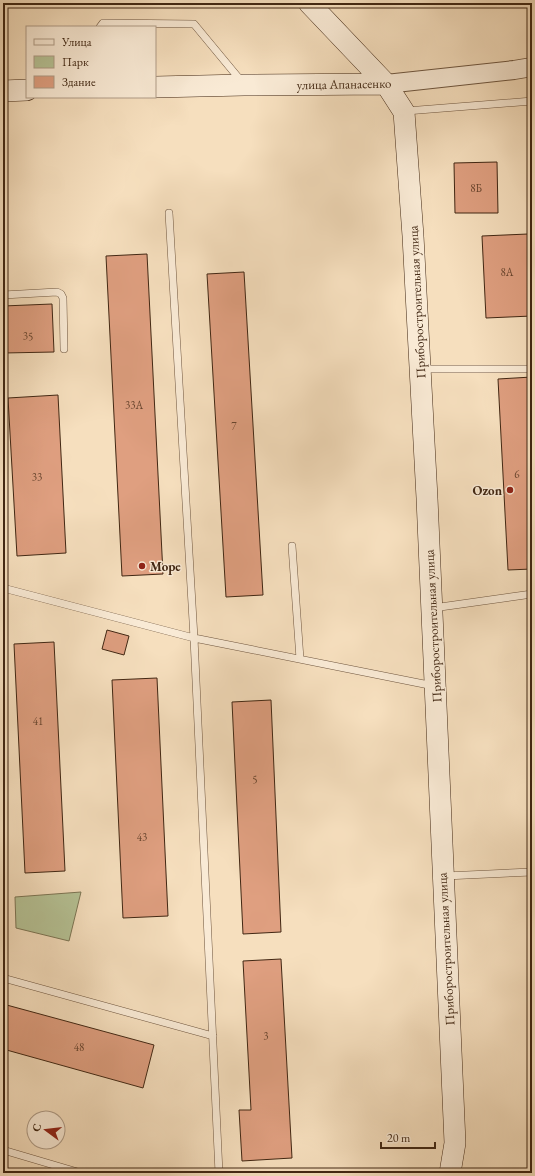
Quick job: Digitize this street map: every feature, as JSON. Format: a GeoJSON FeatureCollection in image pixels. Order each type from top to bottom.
{"type":"FeatureCollection","features":[{"type":"Feature","properties":{"kind":"main road","name":"Приборостроительная улица"},"geometry":{"type":"LineString","coordinates":[[309,3],[386,84],[404,112],[411,198],[421,369],[436,686],[455,1143],[450,1173]]}},
{"type":"Feature","properties":{"kind":"main road","name":"улица Апанасенко"},"geometry":{"type":"LineString","coordinates":[[156,88],[244,85],[386,84]]}},
{"type":"Feature","properties":{"kind":"main road"},"geometry":{"type":"LineString","coordinates":[[3,91],[26,90]]}},
{"type":"Feature","properties":{"kind":"street","name":"улица Апанасенко"},"geometry":{"type":"LineString","coordinates":[[386,84],[532,67]]}},
{"type":"Feature","properties":{"kind":"lane"},"geometry":{"type":"LineString","coordinates":[[101,26],[103,23],[194,24],[244,85]]}},
{"type":"Feature","properties":{"kind":"lane"},"geometry":{"type":"LineString","coordinates":[[404,112],[532,101]]}},
{"type":"Feature","properties":{"kind":"lane"},"geometry":{"type":"LineString","coordinates":[[169,213],[194,638],[219,1173]]}},
{"type":"Feature","properties":{"kind":"lane"},"geometry":{"type":"LineString","coordinates":[[3,295],[57,292],[61,294],[63,298],[64,350]]}},
{"type":"Feature","properties":{"kind":"lane"},"geometry":{"type":"LineString","coordinates":[[421,369],[532,369]]}},
{"type":"Feature","properties":{"kind":"lane"},"geometry":{"type":"LineString","coordinates":[[292,546],[300,659]]}},
{"type":"Feature","properties":{"kind":"lane"},"geometry":{"type":"LineString","coordinates":[[3,588],[194,638],[436,686]]}},
{"type":"Feature","properties":{"kind":"lane"},"geometry":{"type":"LineString","coordinates":[[432,608],[532,594]]}},
{"type":"Feature","properties":{"kind":"lane"},"geometry":{"type":"LineString","coordinates":[[443,876],[532,872]]}},
{"type":"Feature","properties":{"kind":"lane"},"geometry":{"type":"LineString","coordinates":[[3,978],[213,1036]]}},
{"type":"Feature","properties":{"kind":"lane"},"geometry":{"type":"LineString","coordinates":[[3,1150],[81,1173]]}},
{"type":"Feature","properties":{"kind":"green space"},"geometry":{"type":"Polygon","coordinates":[[[81,892],[69,941],[16,928],[15,897],[81,892]]]}},
{"type":"Feature","properties":{"kind":"building"},"geometry":{"type":"Polygon","coordinates":[[[497,162],[498,213],[455,213],[454,163],[497,162]]]}},
{"type":"Feature","properties":{"kind":"building"},"geometry":{"type":"Polygon","coordinates":[[[528,234],[532,316],[486,318],[482,236],[528,234]]]}},
{"type":"Feature","properties":{"kind":"building"},"geometry":{"type":"Polygon","coordinates":[[[147,254],[163,574],[122,576],[106,256],[147,254]]]}},
{"type":"Feature","properties":{"kind":"building"},"geometry":{"type":"Polygon","coordinates":[[[244,272],[263,595],[226,597],[207,274],[244,272]]]}},
{"type":"Feature","properties":{"kind":"building"},"geometry":{"type":"Polygon","coordinates":[[[52,304],[54,352],[4,353],[3,306],[52,304]]]}},
{"type":"Feature","properties":{"kind":"building"},"geometry":{"type":"Polygon","coordinates":[[[532,377],[532,569],[508,570],[498,379],[532,377]]]}},
{"type":"Feature","properties":{"kind":"building"},"geometry":{"type":"Polygon","coordinates":[[[58,395],[66,553],[17,556],[8,398],[58,395]]]}},
{"type":"Feature","properties":{"kind":"building"},"geometry":{"type":"Polygon","coordinates":[[[107,630],[129,636],[124,655],[102,649],[107,630]]]}},
{"type":"Feature","properties":{"kind":"building"},"geometry":{"type":"Polygon","coordinates":[[[54,642],[65,871],[25,873],[14,644],[54,642]]]}},
{"type":"Feature","properties":{"kind":"building"},"geometry":{"type":"Polygon","coordinates":[[[157,678],[168,916],[123,918],[112,680],[157,678]]]}},
{"type":"Feature","properties":{"kind":"building"},"geometry":{"type":"Polygon","coordinates":[[[271,700],[281,932],[243,934],[232,702],[271,700]]]}},
{"type":"Feature","properties":{"kind":"building"},"geometry":{"type":"Polygon","coordinates":[[[281,959],[292,1158],[242,1161],[239,1110],[251,1110],[243,961],[281,959]]]}},
{"type":"Feature","properties":{"kind":"building"},"geometry":{"type":"Polygon","coordinates":[[[3,1004],[154,1045],[143,1088],[3,1049],[3,1004]]]}},
{"type":"Feature","properties":{"kind":"place","name":"Ozon"},"geometry":{"type":"Point","coordinates":[510,490]}},
{"type":"Feature","properties":{"kind":"place","name":"Море"},"geometry":{"type":"Point","coordinates":[142,566]}}]}
